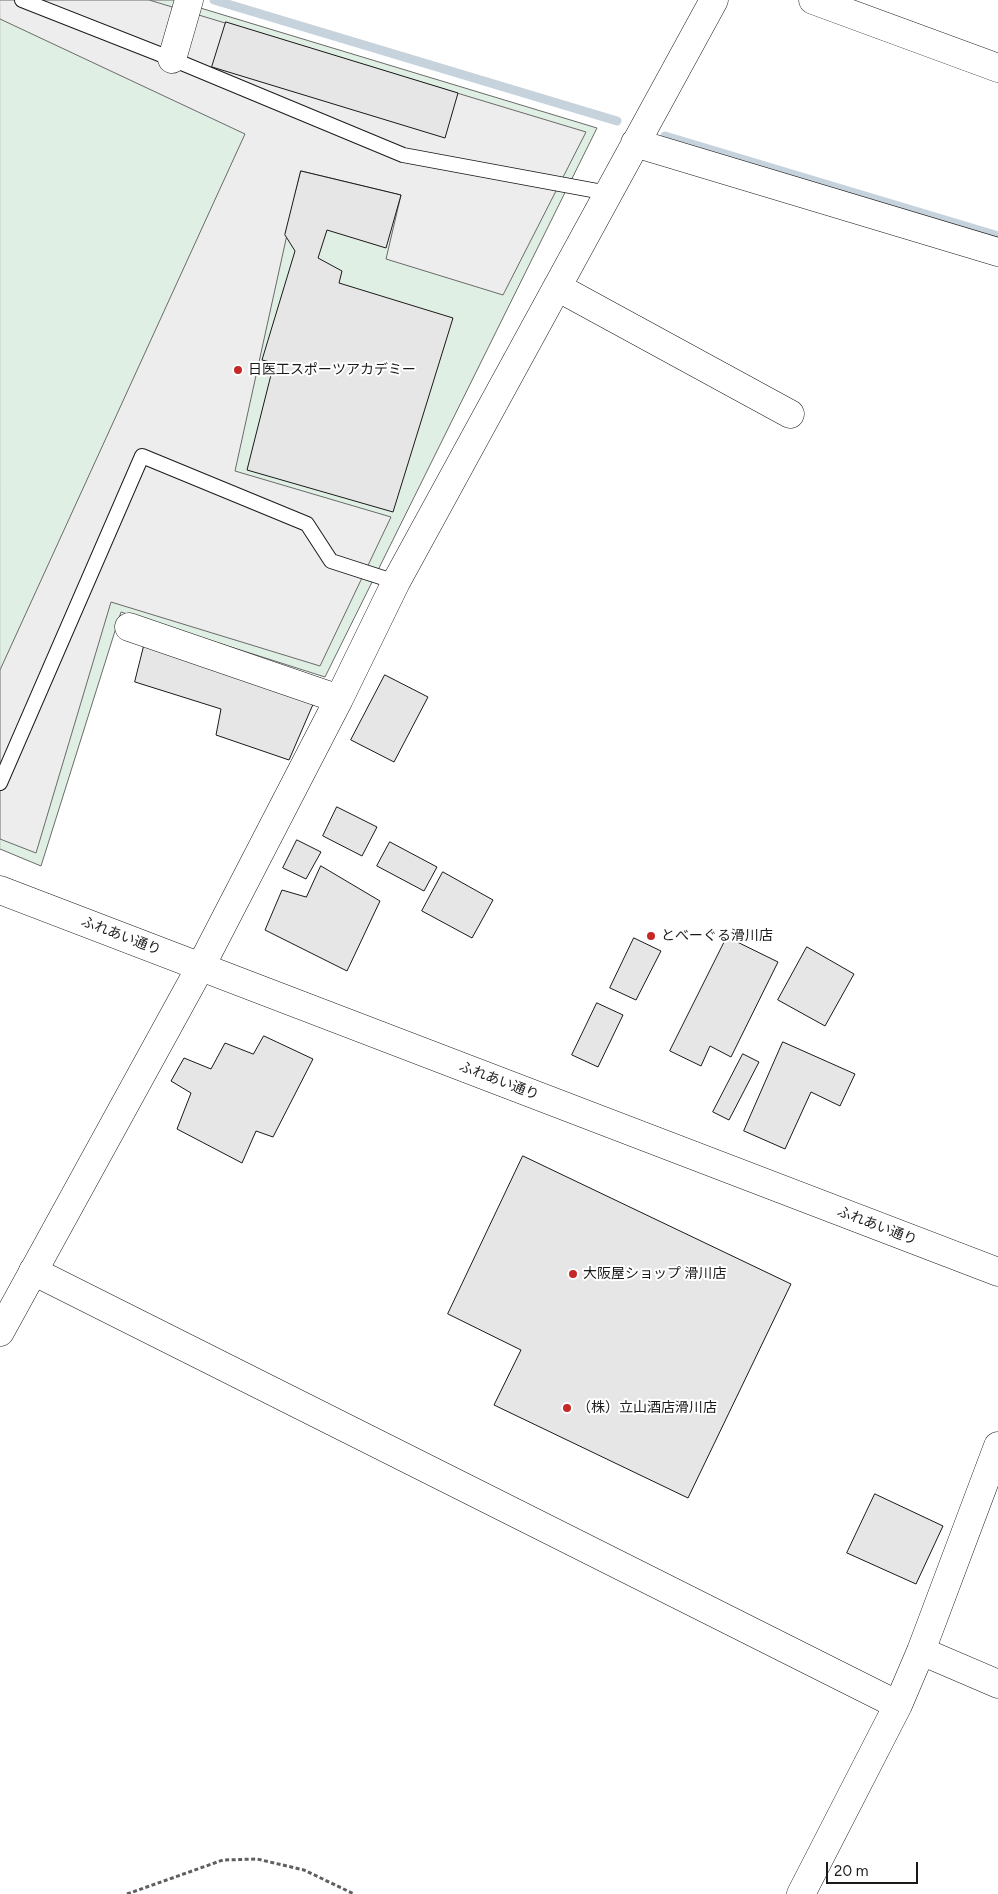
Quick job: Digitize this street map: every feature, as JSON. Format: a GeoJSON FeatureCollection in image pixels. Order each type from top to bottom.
{"type":"FeatureCollection","features":[{"type":"Feature","properties":{"kind":"street"},"geometry":{"type":"LineString","coordinates":[[172,59],[189,0]]}},
{"type":"Feature","properties":{"kind":"street"},"geometry":{"type":"LineString","coordinates":[[0,1332],[201,966],[339,698],[396,582],[714,0]]}},
{"type":"Feature","properties":{"kind":"street"},"geometry":{"type":"LineString","coordinates":[[814,0],[998,68]]}},
{"type":"Feature","properties":{"kind":"street"},"geometry":{"type":"LineString","coordinates":[[636,143],[998,252]]}},
{"type":"Feature","properties":{"kind":"street"},"geometry":{"type":"LineString","coordinates":[[557,287],[790,414]]}},
{"type":"Feature","properties":{"kind":"street"},"geometry":{"type":"LineString","coordinates":[[129,627],[339,698]]}},
{"type":"Feature","properties":{"kind":"street","name":"ふれあい通り"},"geometry":{"type":"LineString","coordinates":[[0,890],[998,1272]]}},
{"type":"Feature","properties":{"kind":"street"},"geometry":{"type":"LineString","coordinates":[[33,1271],[898,1705]]}},
{"type":"Feature","properties":{"kind":"street"},"geometry":{"type":"LineString","coordinates":[[801,1894],[898,1705],[921,1651],[998,1446]]}},
{"type":"Feature","properties":{"kind":"street"},"geometry":{"type":"LineString","coordinates":[[921,1651],[998,1684]]}},
{"type":"Feature","properties":{"kind":"lane"},"geometry":{"type":"LineString","coordinates":[[22,0],[172,59],[403,155],[608,193]]}},
{"type":"Feature","properties":{"kind":"lane"},"geometry":{"type":"LineString","coordinates":[[0,783],[142,456],[307,524],[331,561],[396,582]]}},
{"type":"Feature","properties":{"kind":"path"},"geometry":{"type":"LineString","coordinates":[[127,1894],[223,1860],[256,1859],[304,1870],[354,1894]]}},
{"type":"Feature","properties":{"kind":"green space","name":"日医工スポーツアカデミー"},"geometry":{"type":"Polygon","coordinates":[[[0,0],[174,0],[597,128],[325,677],[121,612],[41,866],[0,849],[0,0]]]}},
{"type":"Feature","properties":{"kind":"shaded area"},"geometry":{"type":"Polygon","coordinates":[[[0,0],[149,0],[586,132],[503,295],[386,259],[401,195],[301,171],[235,471],[391,517],[320,666],[111,602],[36,853],[0,839],[0,670],[245,134],[0,19],[0,0]]]}},
{"type":"Feature","properties":{"kind":"building"},"geometry":{"type":"Polygon","coordinates":[[[226,22],[458,93],[445,138],[212,67],[226,22]]]}},
{"type":"Feature","properties":{"kind":"building"},"geometry":{"type":"Polygon","coordinates":[[[301,171],[401,195],[386,248],[327,230],[318,258],[342,271],[339,283],[453,318],[393,512],[247,470],[274,363],[262,360],[295,251],[285,235],[301,171]]]}},
{"type":"Feature","properties":{"kind":"building"},"geometry":{"type":"Polygon","coordinates":[[[144,646],[314,702],[289,760],[216,735],[221,709],[135,682],[144,646]]]}},
{"type":"Feature","properties":{"kind":"building"},"geometry":{"type":"Polygon","coordinates":[[[385,675],[428,697],[394,762],[351,740],[385,675]]]}},
{"type":"Feature","properties":{"kind":"building"},"geometry":{"type":"Polygon","coordinates":[[[337,807],[377,827],[362,856],[323,836],[337,807]]]}},
{"type":"Feature","properties":{"kind":"building"},"geometry":{"type":"Polygon","coordinates":[[[297,840],[321,852],[306,879],[283,868],[297,840]]]}},
{"type":"Feature","properties":{"kind":"building"},"geometry":{"type":"Polygon","coordinates":[[[390,842],[437,867],[424,891],[377,866],[390,842]]]}},
{"type":"Feature","properties":{"kind":"building"},"geometry":{"type":"Polygon","coordinates":[[[321,866],[380,901],[347,971],[265,930],[282,890],[306,897],[321,866]]]}},
{"type":"Feature","properties":{"kind":"building"},"geometry":{"type":"Polygon","coordinates":[[[443,872],[493,900],[472,938],[422,911],[443,872]]]}},
{"type":"Feature","properties":{"kind":"building"},"geometry":{"type":"Polygon","coordinates":[[[727,937],[778,962],[731,1057],[710,1046],[701,1066],[670,1051],[727,937]]]}},
{"type":"Feature","properties":{"kind":"building"},"geometry":{"type":"Polygon","coordinates":[[[634,938],[661,951],[636,1000],[610,988],[634,938]]]}},
{"type":"Feature","properties":{"kind":"building"},"geometry":{"type":"Polygon","coordinates":[[[807,947],[854,974],[825,1026],[778,1000],[807,947]]]}},
{"type":"Feature","properties":{"kind":"building"},"geometry":{"type":"Polygon","coordinates":[[[597,1003],[623,1015],[598,1067],[572,1055],[597,1003]]]}},
{"type":"Feature","properties":{"kind":"building"},"geometry":{"type":"Polygon","coordinates":[[[264,1036],[313,1059],[273,1137],[256,1131],[242,1163],[177,1129],[191,1093],[171,1081],[184,1058],[211,1069],[225,1043],[253,1054],[264,1036]]]}},
{"type":"Feature","properties":{"kind":"building"},"geometry":{"type":"Polygon","coordinates":[[[783,1042],[855,1074],[840,1106],[811,1092],[785,1149],[744,1131],[783,1042]]]}},
{"type":"Feature","properties":{"kind":"building"},"geometry":{"type":"Polygon","coordinates":[[[743,1054],[759,1062],[729,1120],[713,1112],[743,1054]]]}},
{"type":"Feature","properties":{"kind":"building"},"geometry":{"type":"Polygon","coordinates":[[[523,1156],[791,1284],[688,1498],[494,1405],[521,1350],[448,1314],[523,1156]]]}},
{"type":"Feature","properties":{"kind":"building"},"geometry":{"type":"Polygon","coordinates":[[[875,1494],[943,1526],[916,1584],[847,1553],[875,1494]]]}},
{"type":"Feature","properties":{"kind":"waterway"},"geometry":{"type":"LineString","coordinates":[[214,0],[617,121]]}},
{"type":"Feature","properties":{"kind":"waterway"},"geometry":{"type":"LineString","coordinates":[[665,136],[998,236]]}},
{"type":"Feature","properties":{"kind":"place","name":"日医工スポーツアカデミー"},"geometry":{"type":"Point","coordinates":[238,370]}},
{"type":"Feature","properties":{"kind":"place","name":"とべーぐる滑川店"},"geometry":{"type":"Point","coordinates":[651,936]}},
{"type":"Feature","properties":{"kind":"place","name":"大阪屋ショップ 滑川店"},"geometry":{"type":"Point","coordinates":[573,1274]}},
{"type":"Feature","properties":{"kind":"place","name":"（株）立山酒店滑川店"},"geometry":{"type":"Point","coordinates":[567,1408]}}]}
